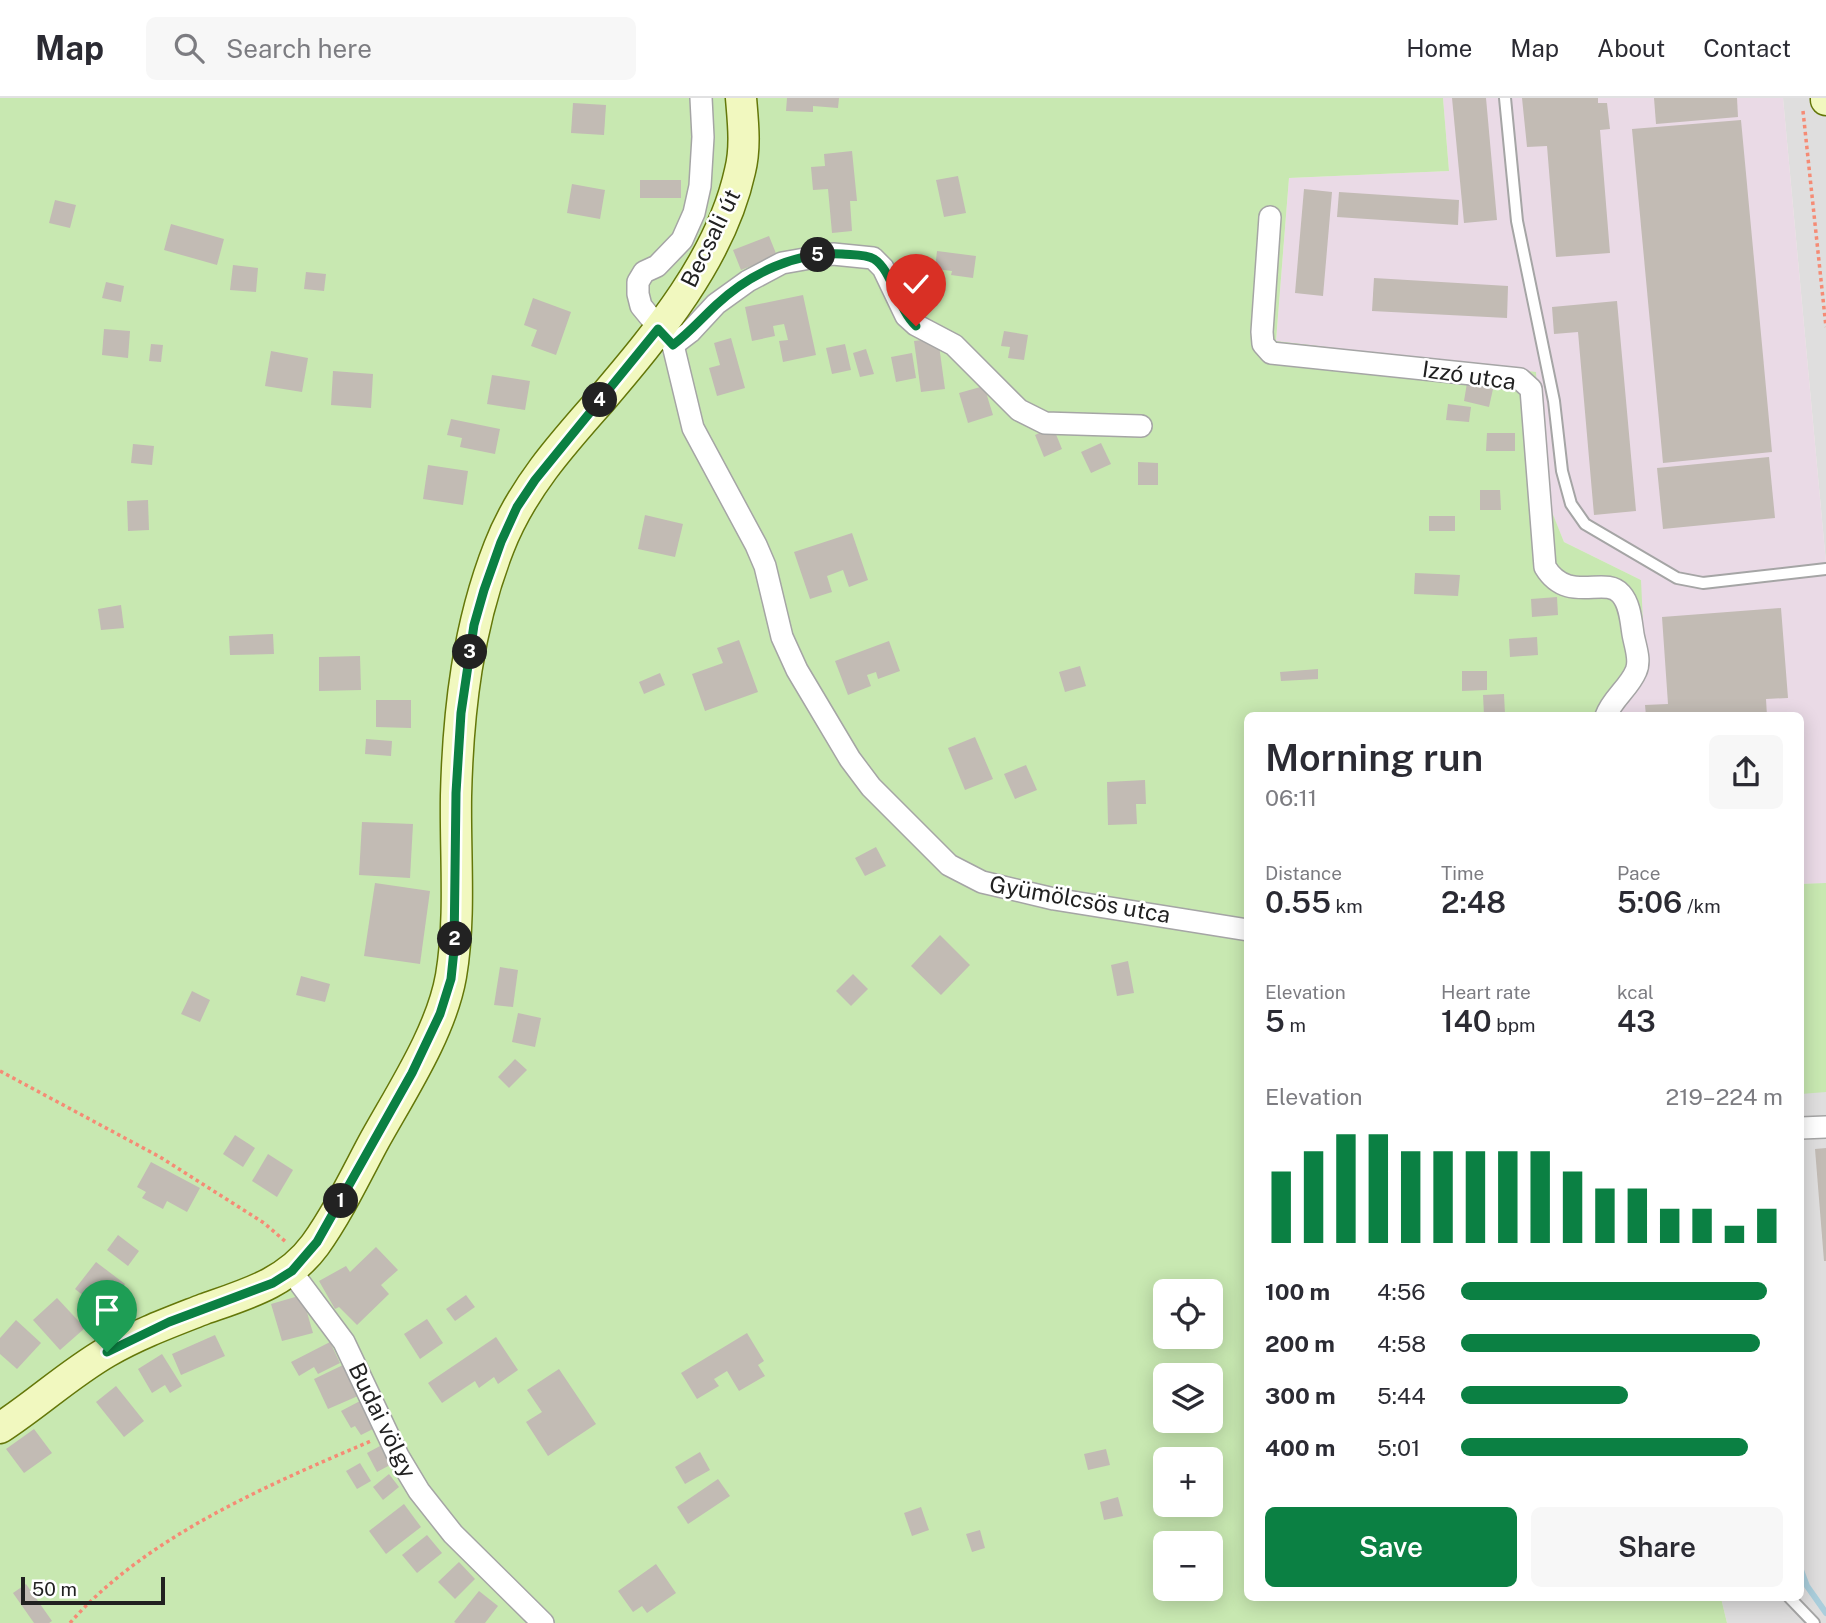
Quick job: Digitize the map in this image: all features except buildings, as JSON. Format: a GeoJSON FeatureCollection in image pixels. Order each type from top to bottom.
{"type":"FeatureCollection","features":[{"type":"Feature","properties":{"kind":"main road","name":"Becsali út"},"geometry":{"type":"LineString","coordinates":[[0,1427],[82,1368],[128,1341],[169,1322],[262,1288],[298,1264],[337,1210],[412,1073],[440,1014],[451,979],[461,713],[474,625],[498,549],[517,507],[535,480],[665,337],[730,205],[741,169],[744,136],[741,98]]}},
{"type":"Feature","properties":{"kind":"street","name":"Becsali út"},"geometry":{"type":"LineString","coordinates":[[665,337],[641,306],[638,282],[644,272],[657,266],[682,240],[694,213],[700,186],[703,136],[701,98]]}},
{"type":"Feature","properties":{"kind":"street","name":"Izzó utca"},"geometry":{"type":"LineString","coordinates":[[1270,217],[1262,332],[1263,344],[1271,353],[1520,379],[1531,389],[1545,567],[1558,583],[1568,587],[1614,589],[1621,594],[1628,608],[1638,660],[1636,671],[1609,712]]}},
{"type":"Feature","properties":{"kind":"street"},"geometry":{"type":"LineString","coordinates":[[665,337],[690,332],[716,304],[748,281],[782,262],[833,254],[873,258],[883,268],[906,316],[916,326],[954,345],[1019,410],[1045,423],[1141,426]]}},
{"type":"Feature","properties":{"kind":"street","name":"Gyümölcsös utca"},"geometry":{"type":"LineString","coordinates":[[665,337],[694,428],[756,545],[787,648],[797,670],[850,759],[871,787],[949,864],[982,882],[1054,899],[1244,929]]}},
{"type":"Feature","properties":{"kind":"street"},"geometry":{"type":"LineString","coordinates":[[1804,1128],[1826,1128]]}},
{"type":"Feature","properties":{"kind":"street","name":"Budai völgy"},"geometry":{"type":"LineString","coordinates":[[298,1264],[344,1342],[387,1434],[419,1491],[453,1534],[542,1623]]}},
{"type":"Feature","properties":{"kind":"lane"},"geometry":{"type":"LineString","coordinates":[[1505,98],[1517,220],[1554,401],[1562,471],[1571,504],[1586,524],[1677,578],[1703,583],[1826,569]]}},
{"type":"Feature","properties":{"kind":"lane"},"geometry":{"type":"LineString","coordinates":[[1793,1601],[1814,1623]]}},
{"type":"Feature","properties":{"kind":"path"},"geometry":{"type":"LineString","coordinates":[[1802,98],[1826,327]]}},
{"type":"Feature","properties":{"kind":"path"},"geometry":{"type":"LineString","coordinates":[[0,1071],[160,1157],[264,1223],[298,1264]]}},
{"type":"Feature","properties":{"kind":"path"},"geometry":{"type":"LineString","coordinates":[[70,1623],[86,1604],[187,1529],[315,1465],[387,1434]]}},
{"type":"Feature","properties":{"kind":"shaded area"},"geometry":{"type":"Polygon","coordinates":[[[1443,98],[1783,98],[1826,563],[1826,883],[1804,884],[1804,712],[1615,712],[1641,580],[1564,542],[1541,486],[1276,342],[1289,178],[1449,171],[1443,98]]]}},
{"type":"Feature","properties":{"kind":"shaded area"},"geometry":{"type":"Polygon","coordinates":[[[1783,98],[1826,98],[1826,563],[1825,552],[1783,98]]]}},
{"type":"Feature","properties":{"kind":"shaded area"},"geometry":{"type":"Polygon","coordinates":[[[1826,883],[1826,1623],[1727,1623],[1722,1601],[1804,1601],[1804,884],[1826,883]]]}},
{"type":"Feature","properties":{"kind":"green space"},"geometry":{"type":"Polygon","coordinates":[[[0,98],[1443,98],[1449,171],[1289,178],[1276,341],[1536,372],[1542,487],[1564,542],[1641,580],[1645,667],[1617,712],[1244,712],[1244,1601],[1722,1601],[1727,1623],[0,1623],[0,98]]]}},
{"type":"Feature","properties":{"kind":"green space"},"geometry":{"type":"Polygon","coordinates":[[[1826,883],[1826,1092],[1804,1094],[1804,884],[1826,883]]]}},
{"type":"Feature","properties":{"kind":"waterway"},"geometry":{"type":"LineString","coordinates":[[1804,1578],[1826,1613]]}},
{"type":"Feature","properties":{"kind":"route"},"geometry":{"type":"LineString","coordinates":[[107,1352],[169,1322],[251,1293],[292,1271],[317,1242],[337,1210],[412,1073],[440,1014],[451,979],[456,914],[456,793],[461,713],[474,625],[501,542],[517,507],[556,452],[658,329],[673,345],[690,332],[716,304],[748,281],[782,262],[833,254],[873,258],[883,268],[906,316],[916,326]]}}]}
